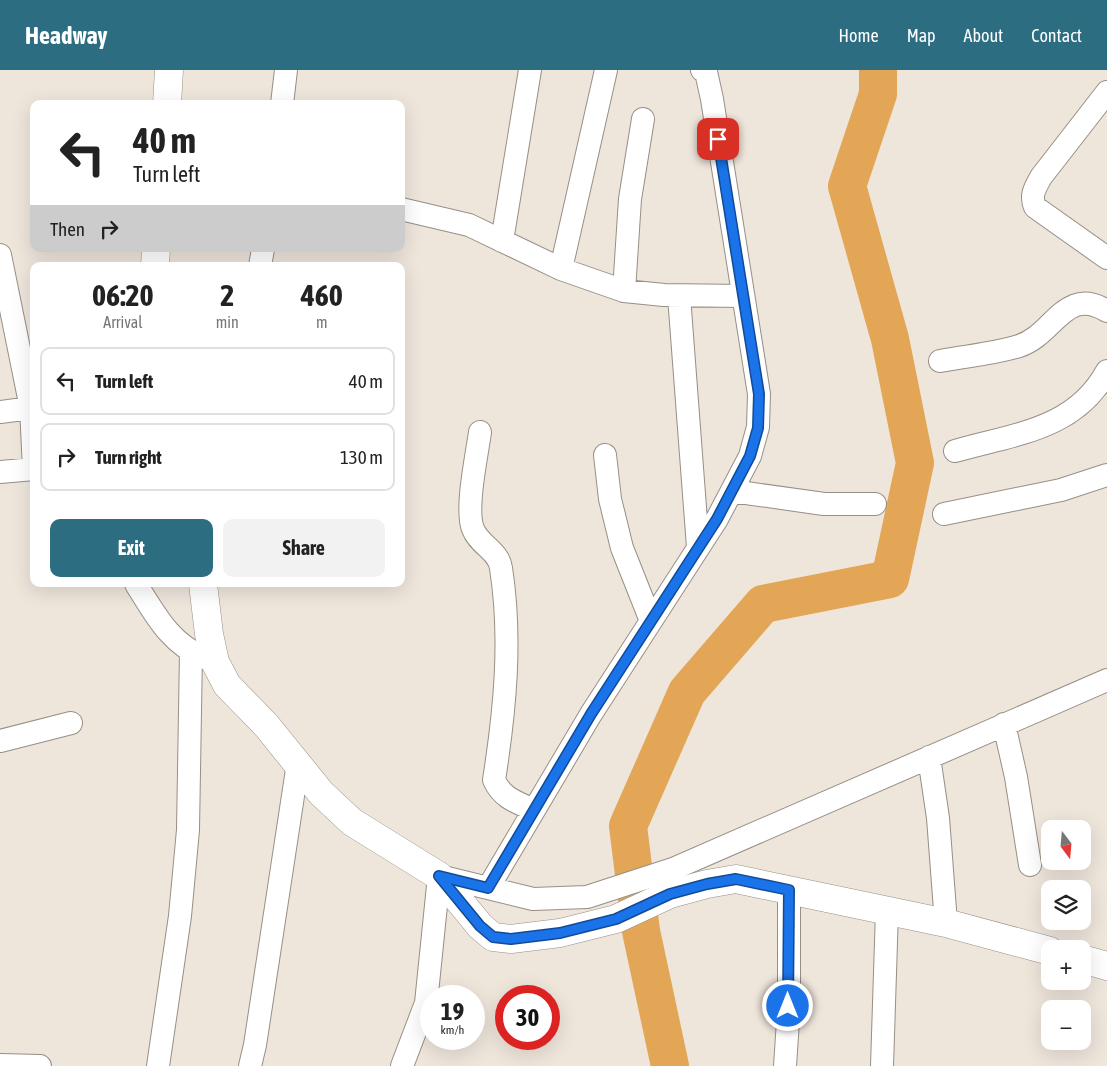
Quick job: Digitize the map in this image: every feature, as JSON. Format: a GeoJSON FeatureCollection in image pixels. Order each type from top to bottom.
{"type":"FeatureCollection","features":[{"type":"Feature","properties":{"kind":"street"},"geometry":{"type":"LineString","coordinates":[[167,100],[169,70]]}},
{"type":"Feature","properties":{"kind":"street"},"geometry":{"type":"LineString","coordinates":[[282,100],[286,70]]}},
{"type":"Feature","properties":{"kind":"street"},"geometry":{"type":"LineString","coordinates":[[502,241],[530,70]]}},
{"type":"Feature","properties":{"kind":"street"},"geometry":{"type":"LineString","coordinates":[[561,269],[606,70]]}},
{"type":"Feature","properties":{"kind":"street"},"geometry":{"type":"LineString","coordinates":[[488,888],[591,714],[732,491],[750,456],[758,428],[759,394],[712,99],[706,72],[702,70]]}},
{"type":"Feature","properties":{"kind":"street"},"geometry":{"type":"LineString","coordinates":[[1107,92],[1041,177],[1033,190],[1032,199],[1035,207],[1107,258]]}},
{"type":"Feature","properties":{"kind":"street"},"geometry":{"type":"LineString","coordinates":[[624,291],[630,198],[643,119]]}},
{"type":"Feature","properties":{"kind":"street"},"geometry":{"type":"LineString","coordinates":[[405,210],[469,225],[561,269],[624,291],[679,296],[743,296]]}},
{"type":"Feature","properties":{"kind":"street"},"geometry":{"type":"LineString","coordinates":[[1,264],[30,403]]}},
{"type":"Feature","properties":{"kind":"street"},"geometry":{"type":"LineString","coordinates":[[679,296],[698,547]]}},
{"type":"Feature","properties":{"kind":"street"},"geometry":{"type":"LineString","coordinates":[[940,361],[1021,345],[1034,338],[1064,312],[1078,303],[1088,302],[1107,311]]}},
{"type":"Feature","properties":{"kind":"street"},"geometry":{"type":"LineString","coordinates":[[955,451],[1056,422],[1079,408],[1098,387],[1107,371]]}},
{"type":"Feature","properties":{"kind":"street"},"geometry":{"type":"LineString","coordinates":[[0,412],[30,408]]}},
{"type":"Feature","properties":{"kind":"street"},"geometry":{"type":"LineString","coordinates":[[480,432],[470,517],[474,531],[481,542],[496,554],[501,565],[508,638],[507,675],[494,780],[500,792],[510,800],[534,810]]}},
{"type":"Feature","properties":{"kind":"street"},"geometry":{"type":"LineString","coordinates":[[605,455],[610,499],[622,548],[651,621]]}},
{"type":"Feature","properties":{"kind":"street"},"geometry":{"type":"LineString","coordinates":[[0,472],[30,468]]}},
{"type":"Feature","properties":{"kind":"street"},"geometry":{"type":"LineString","coordinates":[[944,514],[1060,490],[1107,475]]}},
{"type":"Feature","properties":{"kind":"street"},"geometry":{"type":"LineString","coordinates":[[732,491],[824,504],[875,504]]}},
{"type":"Feature","properties":{"kind":"street"},"geometry":{"type":"LineString","coordinates":[[138,587],[160,623],[175,641],[203,657],[266,725],[321,793],[352,822],[439,876],[532,900],[587,897],[671,882],[707,884],[736,879],[946,923],[1041,949]]}},
{"type":"Feature","properties":{"kind":"street"},"geometry":{"type":"LineString","coordinates":[[158,1066],[180,916],[203,657],[209,634],[203,587]]}},
{"type":"Feature","properties":{"kind":"street"},"geometry":{"type":"LineString","coordinates":[[439,876],[480,926],[493,937],[511,939],[560,933],[616,919],[671,882],[929,756],[1107,680]]}},
{"type":"Feature","properties":{"kind":"street"},"geometry":{"type":"LineString","coordinates":[[0,742],[70,723]]}},
{"type":"Feature","properties":{"kind":"street"},"geometry":{"type":"LineString","coordinates":[[1004,724],[1016,776],[1030,865]]}},
{"type":"Feature","properties":{"kind":"street"},"geometry":{"type":"LineString","coordinates":[[929,756],[938,818],[946,923]]}},
{"type":"Feature","properties":{"kind":"street"},"geometry":{"type":"LineString","coordinates":[[250,1066],[255,1045],[298,763]]}},
{"type":"Feature","properties":{"kind":"street"},"geometry":{"type":"LineString","coordinates":[[402,1066],[420,1024],[426,1004],[439,876]]}},
{"type":"Feature","properties":{"kind":"street"},"geometry":{"type":"LineString","coordinates":[[785,1066],[788,1006],[789,890]]}},
{"type":"Feature","properties":{"kind":"street"},"geometry":{"type":"LineString","coordinates":[[882,1066],[886,911]]}},
{"type":"Feature","properties":{"kind":"street"},"geometry":{"type":"LineString","coordinates":[[1091,962],[1107,966]]}},
{"type":"Feature","properties":{"kind":"street"},"geometry":{"type":"LineString","coordinates":[[0,1065],[40,1066]]}},
{"type":"Feature","properties":{"kind":"waterway"},"geometry":{"type":"LineString","coordinates":[[670,1066],[641,931],[628,826],[687,692],[763,604],[890,579],[915,463],[890,339],[847,186],[878,94],[878,70]]}},
{"type":"Feature","properties":{"kind":"route"},"geometry":{"type":"LineString","coordinates":[[718,139],[759,394],[758,428],[750,456],[717,519],[591,714],[488,888],[439,876],[480,926],[493,937],[511,939],[560,933],[616,919],[670,894],[707,884],[736,879],[789,890],[788,1006]]}}]}
